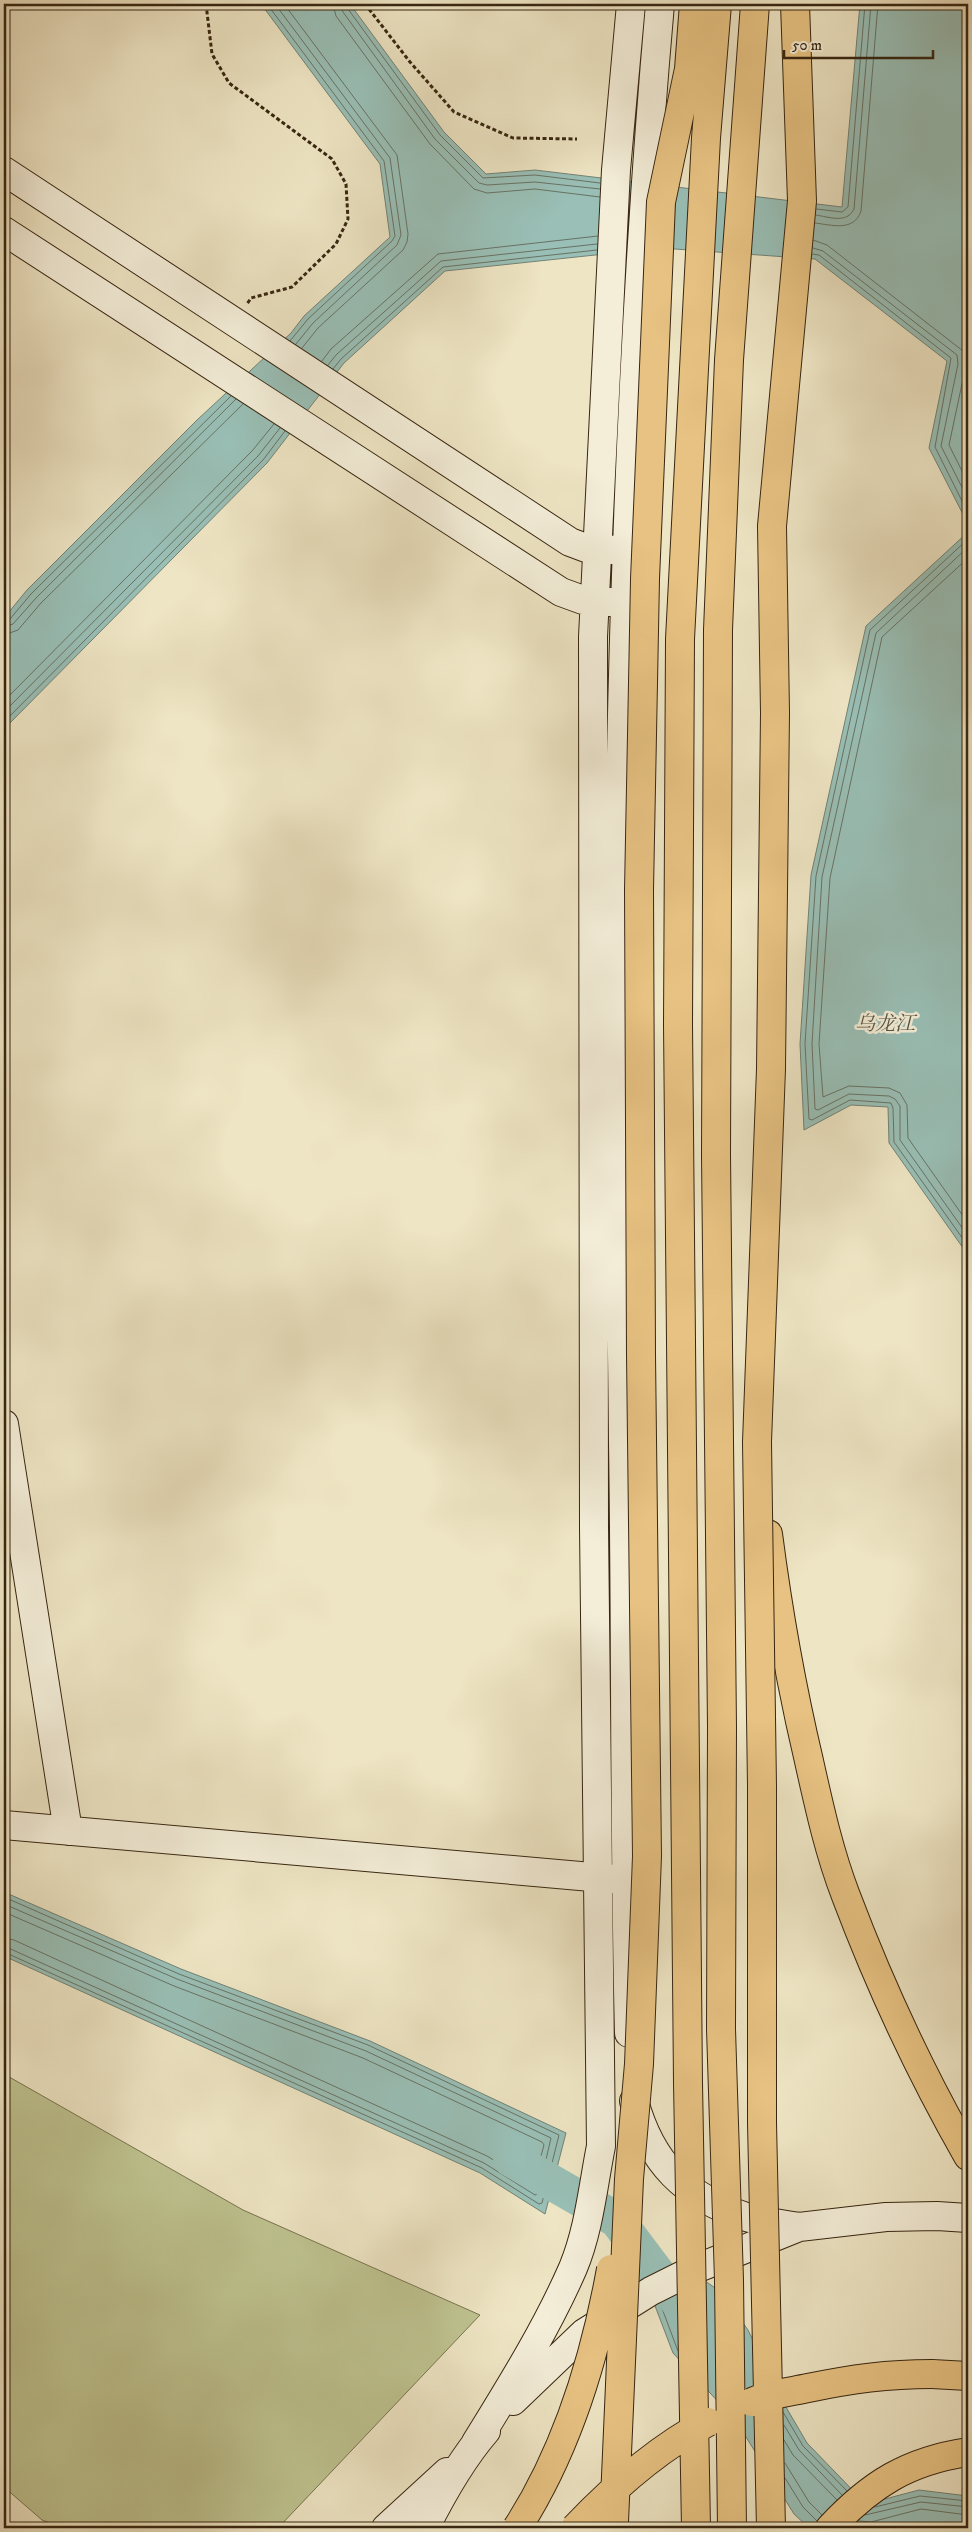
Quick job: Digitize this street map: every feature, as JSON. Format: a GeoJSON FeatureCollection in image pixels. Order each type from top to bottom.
{"type":"FeatureCollection","features":[{"type":"Feature","properties":{"kind":"highway"},"geometry":{"type":"LineString","coordinates":[[613,2526],[629,2179],[639,2064],[646,1856],[639,910],[644,607],[661,202],[689,69],[694,4]]}},
{"type":"Feature","properties":{"kind":"highway"},"geometry":{"type":"LineString","coordinates":[[696,2528],[693,2270],[688,2074],[678,1044],[680,639],[706,138],[717,4]]}},
{"type":"Feature","properties":{"kind":"highway"},"geometry":{"type":"LineString","coordinates":[[732,2528],[729,2280],[721,2029],[722,1717],[716,1155],[718,640],[729,360],[756,4]]}},
{"type":"Feature","properties":{"kind":"highway"},"geometry":{"type":"LineString","coordinates":[[771,2528],[762,2123],[762,1786],[758,1442],[772,1069],[775,713],[772,526],[802,201],[795,4]]}},
{"type":"Feature","properties":{"kind":"highway"},"geometry":{"type":"LineString","coordinates":[[758,1442],[779,1620],[786,1663],[822,1820],[845,1895],[883,1986],[934,2096],[968,2156]]}},
{"type":"Feature","properties":{"kind":"highway"},"geometry":{"type":"LineString","coordinates":[[517,2528],[543,2484],[575,2402],[602,2312],[629,2179]]}},
{"type":"Feature","properties":{"kind":"highway"},"geometry":{"type":"LineString","coordinates":[[575,2528],[603,2499],[683,2435],[767,2395],[856,2378],[893,2374],[968,2376]]}},
{"type":"Feature","properties":{"kind":"highway"},"geometry":{"type":"LineString","coordinates":[[830,2528],[875,2486],[909,2468],[938,2457],[968,2452]]}},
{"type":"Feature","properties":{"kind":"main road"},"geometry":{"type":"LineString","coordinates":[[425,2528],[441,2496],[530,2354],[573,2266],[589,2212],[600,2146],[594,1498],[593,637],[616,170],[631,4]]}},
{"type":"Feature","properties":{"kind":"main road"},"geometry":{"type":"LineString","coordinates":[[660,4],[645,171],[624,603],[618,1027],[626,1880],[630,2087],[641,2125],[659,2160],[685,2186],[717,2205],[747,2217],[799,2227]]}},
{"type":"Feature","properties":{"kind":"main road"},"geometry":{"type":"LineString","coordinates":[[4,171],[570,542],[597,549],[626,550]]}},
{"type":"Feature","properties":{"kind":"main road"},"geometry":{"type":"LineString","coordinates":[[4,231],[561,592],[583,600],[624,603]]}},
{"type":"Feature","properties":{"kind":"main road"},"geometry":{"type":"LineString","coordinates":[[4,1424],[68,1831]]}},
{"type":"Feature","properties":{"kind":"main road"},"geometry":{"type":"LineString","coordinates":[[4,1825],[626,1880]]}},
{"type":"Feature","properties":{"kind":"main road"},"geometry":{"type":"LineString","coordinates":[[386,2528],[472,2447],[519,2395],[584,2333],[651,2291],[693,2270],[799,2227],[886,2217],[937,2216],[968,2218]]}},
{"type":"Feature","properties":{"kind":"path"},"geometry":{"type":"LineString","coordinates":[[206,4],[212,54],[229,83],[332,159],[346,184],[348,218],[336,244],[292,287],[251,298],[234,320]]}},
{"type":"Feature","properties":{"kind":"path"},"geometry":{"type":"LineString","coordinates":[[365,4],[410,62],[454,112],[513,138],[577,139]]}},
{"type":"Feature","properties":{"kind":"green space"},"geometry":{"type":"Polygon","coordinates":[[[4,2074],[243,2210],[480,2315],[278,2528],[63,2528],[42,2520],[4,2487],[4,2074]]]}},
{"type":"Feature","properties":{"kind":"water"},"geometry":{"type":"Polygon","coordinates":[[[261,4],[350,4],[444,132],[486,174],[535,170],[842,207],[860,4],[968,4],[968,524],[929,448],[947,361],[815,259],[661,248],[445,271],[344,363],[267,463],[4,729],[4,618],[27,590],[197,420],[291,333],[304,316],[390,237],[380,164],[261,4]]]}},
{"type":"Feature","properties":{"kind":"water","name":"乌龙江"},"geometry":{"type":"Polygon","coordinates":[[[968,532],[968,1255],[889,1143],[888,1107],[851,1105],[804,1130],[800,1044],[811,875],[866,626],[968,532]]]}},
{"type":"Feature","properties":{"kind":"water"},"geometry":{"type":"Polygon","coordinates":[[[4,1892],[181,1969],[370,2041],[566,2133],[545,2214],[480,2173],[4,1956],[4,1892]]]}},
{"type":"Feature","properties":{"kind":"water"},"geometry":{"type":"Polygon","coordinates":[[[685,2267],[721,2292],[748,2330],[783,2402],[807,2443],[866,2504],[919,2490],[968,2496],[968,2528],[809,2528],[794,2514],[736,2421],[673,2353],[652,2298],[685,2267]]]}},
{"type":"Feature","properties":{"kind":"waterway"},"geometry":{"type":"LineString","coordinates":[[511,2159],[617,2220],[687,2313]]}}]}
